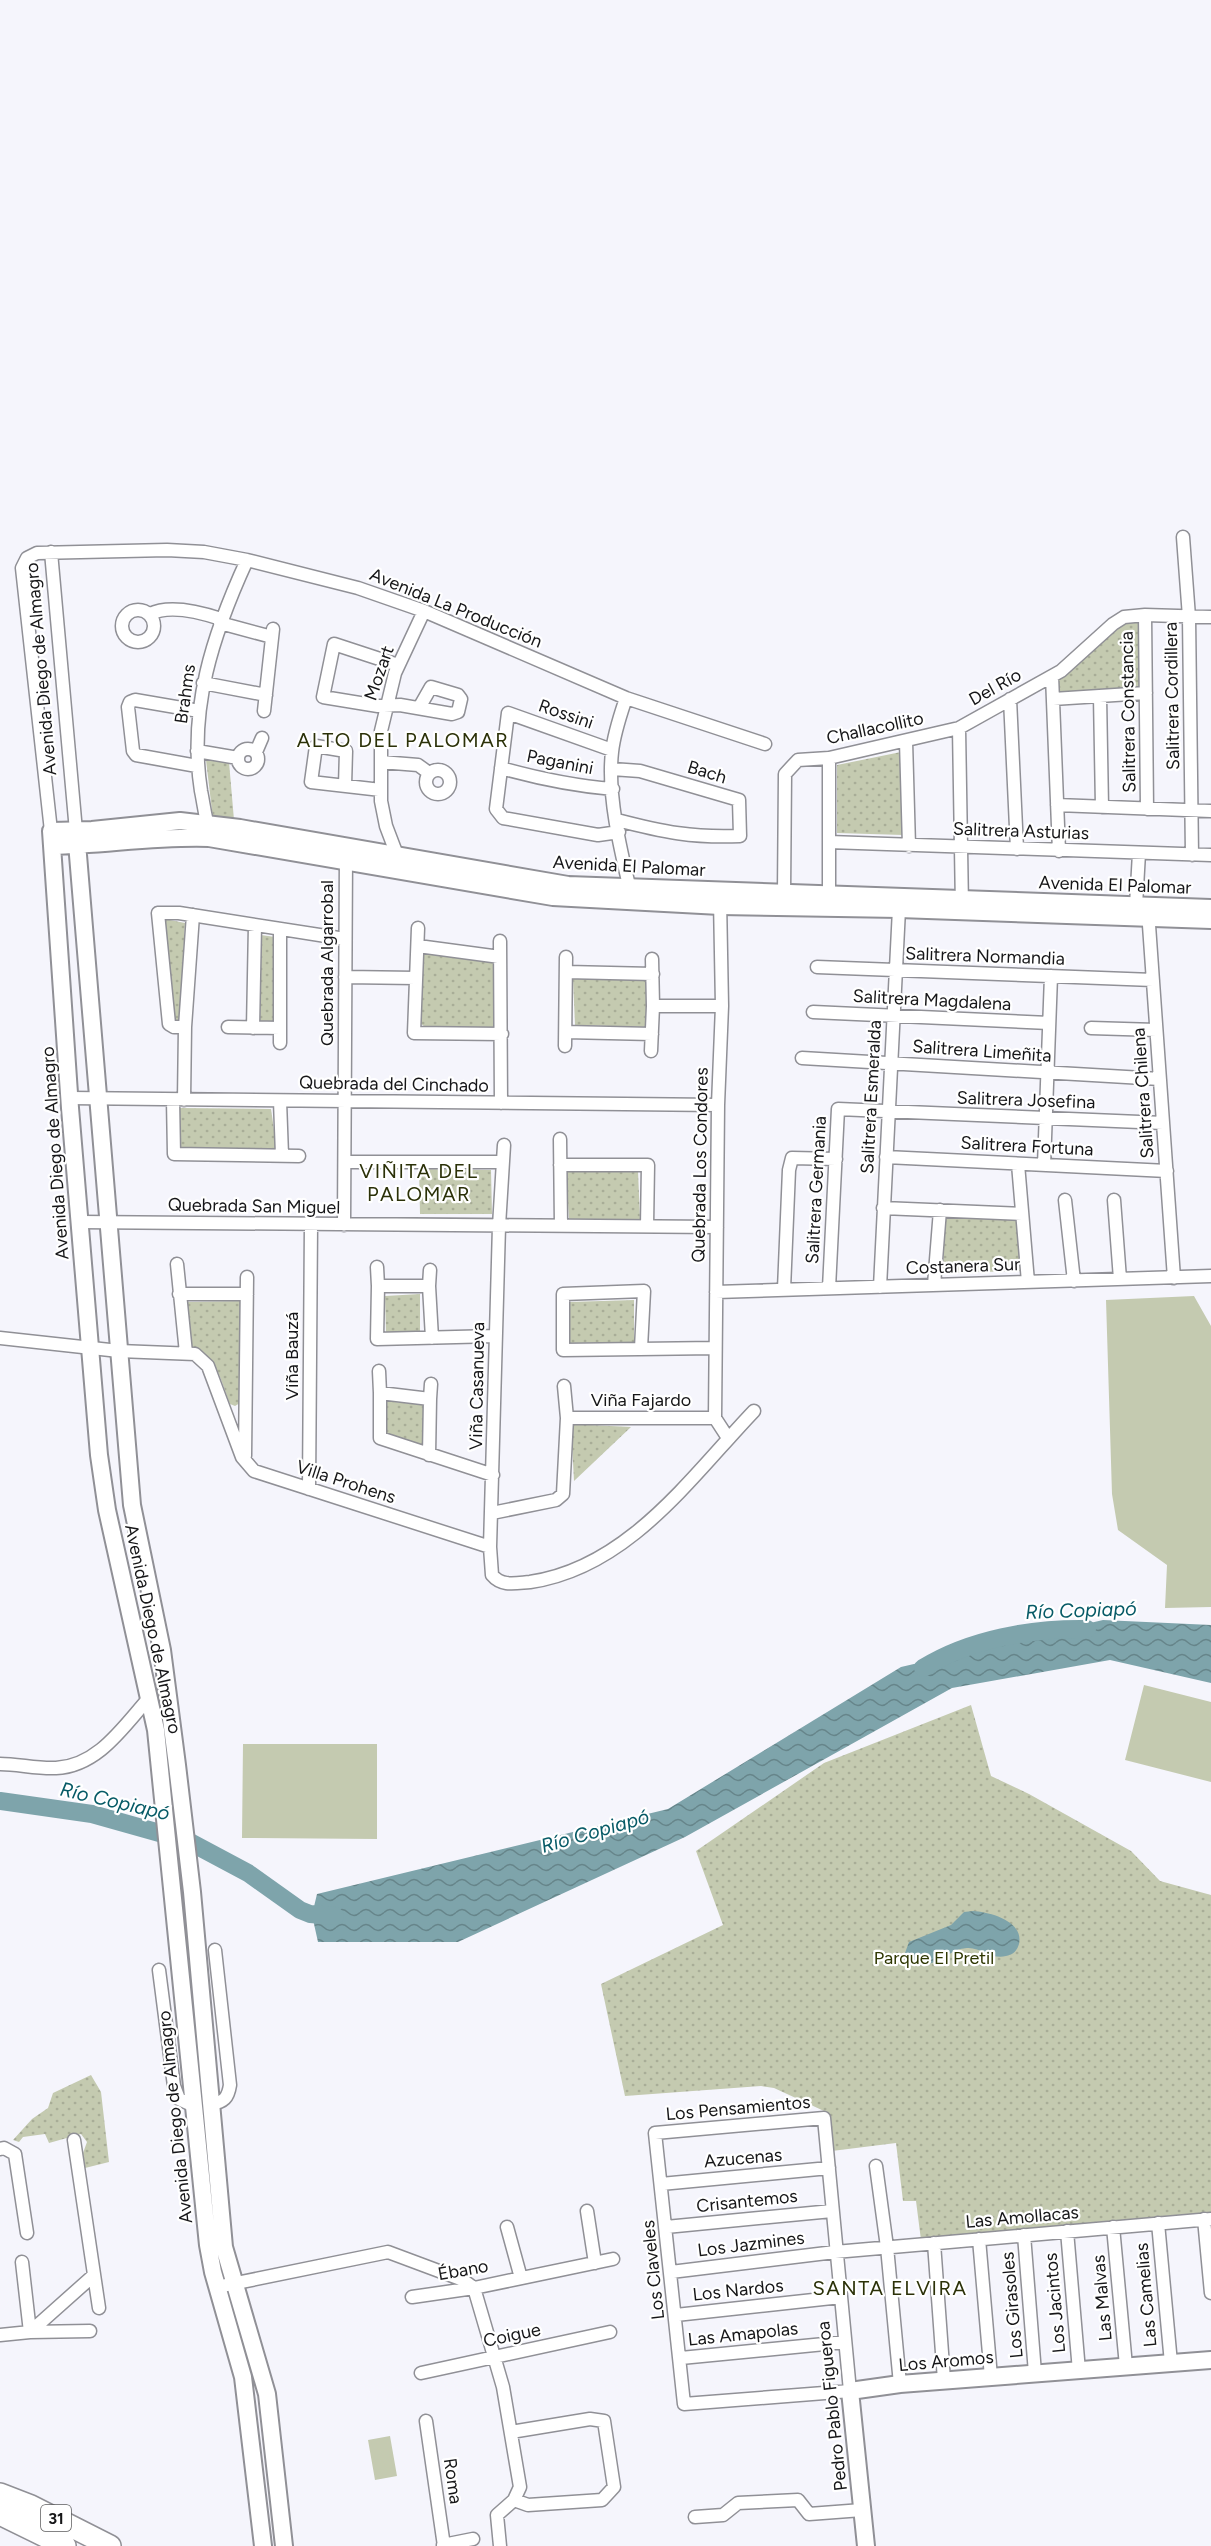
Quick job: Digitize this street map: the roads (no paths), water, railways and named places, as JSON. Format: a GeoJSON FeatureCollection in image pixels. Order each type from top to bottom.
{"type":"FeatureCollection","features":[{"type":"Feature","properties":{"kind":"highway","name":"31"},"geometry":{"type":"LineString","coordinates":[[0,2494],[31,2506],[110,2546]]}},
{"type":"Feature","properties":{"kind":"highway","name":"31"},"geometry":{"type":"LineString","coordinates":[[0,2514],[65,2546]]}},
{"type":"Feature","properties":{"kind":"street","name":"Salitrera Cordillera"},"geometry":{"type":"LineString","coordinates":[[1183,537],[1189,616],[1192,855]]}},
{"type":"Feature","properties":{"kind":"street","name":"Avenida La Producción"},"geometry":{"type":"LineString","coordinates":[[51,552],[167,550],[204,552],[247,560],[358,588],[424,611],[626,698],[765,744]]}},
{"type":"Feature","properties":{"kind":"street","name":"Avenida Diego de Almagro"},"geometry":{"type":"LineString","coordinates":[[202,2105],[192,1892],[182,1804],[162,1650],[131,1492],[51,552],[30,555],[22,568],[52,839],[90,1347],[105,1495],[156,1730],[171,1882],[202,2105],[223,2235],[225,2286],[241,2370],[263,2546]]}},
{"type":"Feature","properties":{"kind":"street","name":"Brahms"},"geometry":{"type":"LineString","coordinates":[[209,831],[197,766],[199,711],[203,683],[220,621],[247,560]]}},
{"type":"Feature","properties":{"kind":"street"},"geometry":{"type":"LineString","coordinates":[[150,614],[161,609],[171,609],[273,633],[264,711]]}},
{"type":"Feature","properties":{"kind":"street","name":"Mozart"},"geometry":{"type":"LineString","coordinates":[[397,855],[386,826],[381,790],[381,731],[398,665],[424,611]]}},
{"type":"Feature","properties":{"kind":"street","name":"Del Río"},"geometry":{"type":"LineString","coordinates":[[962,906],[959,728],[1061,671],[1113,624],[1124,617],[1145,615],[1211,617]]}},
{"type":"Feature","properties":{"kind":"street","name":"Salitrera Constancia"},"geometry":{"type":"LineString","coordinates":[[1145,615],[1147,809]]}},
{"type":"Feature","properties":{"kind":"street"},"geometry":{"type":"LineString","coordinates":[[398,665],[337,643],[332,648],[323,697],[419,708]]}},
{"type":"Feature","properties":{"kind":"street"},"geometry":{"type":"LineString","coordinates":[[1052,676],[1059,851]]}},
{"type":"Feature","properties":{"kind":"street"},"geometry":{"type":"LineString","coordinates":[[203,683],[266,694]]}},
{"type":"Feature","properties":{"kind":"street"},"geometry":{"type":"LineString","coordinates":[[1053,699],[1146,693]]}},
{"type":"Feature","properties":{"kind":"street"},"geometry":{"type":"LineString","coordinates":[[1100,696],[1102,807]]}},
{"type":"Feature","properties":{"kind":"street"},"geometry":{"type":"LineString","coordinates":[[626,698],[612,750],[612,769],[618,826],[631,894]]}},
{"type":"Feature","properties":{"kind":"street"},"geometry":{"type":"LineString","coordinates":[[1010,699],[1017,849]]}},
{"type":"Feature","properties":{"kind":"street"},"geometry":{"type":"LineString","coordinates":[[197,766],[136,755],[133,751],[128,707],[130,702],[135,700],[199,711]]}},
{"type":"Feature","properties":{"kind":"street","name":"Rossini"},"geometry":{"type":"LineString","coordinates":[[501,768],[508,713],[612,750]]}},
{"type":"Feature","properties":{"kind":"street","name":"Challacollito"},"geometry":{"type":"LineString","coordinates":[[784,892],[785,774],[798,760],[829,758],[959,728]]}},
{"type":"Feature","properties":{"kind":"street"},"geometry":{"type":"LineString","coordinates":[[197,750],[238,758],[244,768],[251,768],[258,759],[256,752],[262,738]]}},
{"type":"Feature","properties":{"kind":"street"},"geometry":{"type":"LineString","coordinates":[[906,741],[909,846]]}},
{"type":"Feature","properties":{"kind":"street"},"geometry":{"type":"LineString","coordinates":[[829,758],[829,894]]}},
{"type":"Feature","properties":{"kind":"street"},"geometry":{"type":"LineString","coordinates":[[381,762],[418,765],[429,774]]}},
{"type":"Feature","properties":{"kind":"street"},"geometry":{"type":"LineString","coordinates":[[501,768],[496,809],[503,818],[598,835],[618,826]]}},
{"type":"Feature","properties":{"kind":"street","name":"Paganini"},"geometry":{"type":"LineString","coordinates":[[501,768],[530,776],[613,789]]}},
{"type":"Feature","properties":{"kind":"street","name":"Bach"},"geometry":{"type":"LineString","coordinates":[[612,769],[640,771],[739,800],[740,836],[704,837],[618,826]]}},
{"type":"Feature","properties":{"kind":"street"},"geometry":{"type":"LineString","coordinates":[[345,786],[381,790]]}},
{"type":"Feature","properties":{"kind":"street"},"geometry":{"type":"LineString","coordinates":[[1057,805],[1211,811]]}},
{"type":"Feature","properties":{"kind":"street","name":"Avenida El Palomar"},"geometry":{"type":"LineString","coordinates":[[52,839],[77,838],[154,822],[180,821],[209,831],[346,853],[553,897],[631,894],[899,909],[962,906],[1211,908]]}},
{"type":"Feature","properties":{"kind":"street","name":"Salitrera Asturias"},"geometry":{"type":"LineString","coordinates":[[829,842],[1211,855]]}},
{"type":"Feature","properties":{"kind":"street","name":"Avenida El Palomar"},"geometry":{"type":"LineString","coordinates":[[346,853],[397,855],[631,894]]}},
{"type":"Feature","properties":{"kind":"street","name":"Quebrada Algarrobal"},"geometry":{"type":"LineString","coordinates":[[344,1225],[346,853]]}},
{"type":"Feature","properties":{"kind":"street","name":"Salitrera Chilena"},"geometry":{"type":"LineString","coordinates":[[1139,853],[1153,980],[1174,1278]]}},
{"type":"Feature","properties":{"kind":"street","name":"Avenida El Palomar"},"geometry":{"type":"LineString","coordinates":[[719,898],[784,892],[962,906]]}},
{"type":"Feature","properties":{"kind":"street","name":"Quebrada Los Condores"},"geometry":{"type":"LineString","coordinates":[[716,1418],[718,1105],[722,1006],[719,898]]}},
{"type":"Feature","properties":{"kind":"street","name":"Salitrera Esmeralda"},"geometry":{"type":"LineString","coordinates":[[880,1287],[899,909]]}},
{"type":"Feature","properties":{"kind":"street","name":"Avenida El Palomar"},"geometry":{"type":"LineString","coordinates":[[1144,909],[1211,920]]}},
{"type":"Feature","properties":{"kind":"street"},"geometry":{"type":"LineString","coordinates":[[184,1027],[174,1027],[169,1024],[158,913],[193,915],[345,939]]}},
{"type":"Feature","properties":{"kind":"street"},"geometry":{"type":"LineString","coordinates":[[193,915],[174,1154],[299,1156]]}},
{"type":"Feature","properties":{"kind":"street"},"geometry":{"type":"LineString","coordinates":[[253,1028],[255,925]]}},
{"type":"Feature","properties":{"kind":"street"},"geometry":{"type":"LineString","coordinates":[[418,928],[414,1033],[502,1034]]}},
{"type":"Feature","properties":{"kind":"street"},"geometry":{"type":"LineString","coordinates":[[280,929],[280,1043]]}},
{"type":"Feature","properties":{"kind":"street"},"geometry":{"type":"LineString","coordinates":[[500,941],[501,1103]]}},
{"type":"Feature","properties":{"kind":"street"},"geometry":{"type":"LineString","coordinates":[[418,946],[500,957]]}},
{"type":"Feature","properties":{"kind":"street"},"geometry":{"type":"LineString","coordinates":[[566,957],[566,1046]]}},
{"type":"Feature","properties":{"kind":"street"},"geometry":{"type":"LineString","coordinates":[[651,1051],[652,959]]}},
{"type":"Feature","properties":{"kind":"street","name":"Salitrera Normandia"},"geometry":{"type":"LineString","coordinates":[[817,967],[1153,980]]}},
{"type":"Feature","properties":{"kind":"street"},"geometry":{"type":"LineString","coordinates":[[567,972],[653,974]]}},
{"type":"Feature","properties":{"kind":"street"},"geometry":{"type":"LineString","coordinates":[[1044,1165],[1051,976]]}},
{"type":"Feature","properties":{"kind":"street"},"geometry":{"type":"LineString","coordinates":[[345,977],[416,978]]}},
{"type":"Feature","properties":{"kind":"street"},"geometry":{"type":"LineString","coordinates":[[653,1006],[722,1006]]}},
{"type":"Feature","properties":{"kind":"street","name":"Salitrera Magdalena"},"geometry":{"type":"LineString","coordinates":[[813,1012],[1049,1023]]}},
{"type":"Feature","properties":{"kind":"street"},"geometry":{"type":"LineString","coordinates":[[228,1027],[280,1028]]}},
{"type":"Feature","properties":{"kind":"street"},"geometry":{"type":"LineString","coordinates":[[1091,1028],[1156,1030]]}},
{"type":"Feature","properties":{"kind":"street"},"geometry":{"type":"LineString","coordinates":[[566,1032],[652,1034]]}},
{"type":"Feature","properties":{"kind":"street","name":"Salitrera Limeñita"},"geometry":{"type":"LineString","coordinates":[[802,1058],[1160,1079]]}},
{"type":"Feature","properties":{"kind":"street","name":"Quebrada del Cinchado"},"geometry":{"type":"LineString","coordinates":[[70,1098],[718,1105]]}},
{"type":"Feature","properties":{"kind":"street"},"geometry":{"type":"LineString","coordinates":[[280,1101],[282,1155]]}},
{"type":"Feature","properties":{"kind":"street","name":"Salitrera Germania"},"geometry":{"type":"LineString","coordinates":[[829,1288],[838,1109],[888,1112]]}},
{"type":"Feature","properties":{"kind":"street","name":"Salitrera Josefina"},"geometry":{"type":"LineString","coordinates":[[888,1112],[1163,1123]]}},
{"type":"Feature","properties":{"kind":"street"},"geometry":{"type":"LineString","coordinates":[[560,1139],[561,1226]]}},
{"type":"Feature","properties":{"kind":"street","name":"Viña Casanueva"},"geometry":{"type":"LineString","coordinates":[[490,1547],[501,1162],[504,1145]]}},
{"type":"Feature","properties":{"kind":"street"},"geometry":{"type":"LineString","coordinates":[[784,1289],[789,1170],[792,1158],[836,1159]]}},
{"type":"Feature","properties":{"kind":"street","name":"Salitrera Fortuna"},"geometry":{"type":"LineString","coordinates":[[886,1158],[1167,1171]]}},
{"type":"Feature","properties":{"kind":"street"},"geometry":{"type":"LineString","coordinates":[[345,1162],[501,1162]]}},
{"type":"Feature","properties":{"kind":"street"},"geometry":{"type":"LineString","coordinates":[[560,1164],[648,1165],[647,1226]]}},
{"type":"Feature","properties":{"kind":"street"},"geometry":{"type":"LineString","coordinates":[[1018,1164],[1028,1282]]}},
{"type":"Feature","properties":{"kind":"street"},"geometry":{"type":"LineString","coordinates":[[1065,1200],[1074,1281]]}},
{"type":"Feature","properties":{"kind":"street"},"geometry":{"type":"LineString","coordinates":[[1114,1200],[1120,1279]]}},
{"type":"Feature","properties":{"kind":"street"},"geometry":{"type":"LineString","coordinates":[[884,1208],[1022,1214]]}},
{"type":"Feature","properties":{"kind":"street"},"geometry":{"type":"LineString","coordinates":[[934,1285],[940,1210]]}},
{"type":"Feature","properties":{"kind":"street","name":"Quebrada San Miguel"},"geometry":{"type":"LineString","coordinates":[[80,1222],[717,1227]]}},
{"type":"Feature","properties":{"kind":"street","name":"Viña Bauzá"},"geometry":{"type":"LineString","coordinates":[[309,1489],[311,1224]]}},
{"type":"Feature","properties":{"kind":"street"},"geometry":{"type":"LineString","coordinates":[[177,1264],[186,1353]]}},
{"type":"Feature","properties":{"kind":"street"},"geometry":{"type":"LineString","coordinates":[[377,1267],[377,1339],[495,1336]]}},
{"type":"Feature","properties":{"kind":"street"},"geometry":{"type":"LineString","coordinates":[[430,1270],[432,1338]]}},
{"type":"Feature","properties":{"kind":"street","name":"Costanera Sur"},"geometry":{"type":"LineString","coordinates":[[716,1292],[1211,1276]]}},
{"type":"Feature","properties":{"kind":"street"},"geometry":{"type":"LineString","coordinates":[[244,1460],[247,1277]]}},
{"type":"Feature","properties":{"kind":"street"},"geometry":{"type":"LineString","coordinates":[[378,1286],[429,1286]]}},
{"type":"Feature","properties":{"kind":"street"},"geometry":{"type":"LineString","coordinates":[[641,1348],[644,1292],[563,1294],[563,1350],[715,1348]]}},
{"type":"Feature","properties":{"kind":"street"},"geometry":{"type":"LineString","coordinates":[[179,1294],[247,1294]]}},
{"type":"Feature","properties":{"kind":"street"},"geometry":{"type":"LineString","coordinates":[[0,1338],[119,1351],[195,1354],[208,1366],[244,1460]]}},
{"type":"Feature","properties":{"kind":"street"},"geometry":{"type":"LineString","coordinates":[[379,1371],[380,1438],[493,1474]]}},
{"type":"Feature","properties":{"kind":"street"},"geometry":{"type":"LineString","coordinates":[[429,1455],[431,1384]]}},
{"type":"Feature","properties":{"kind":"street","name":"Viña Fajardo"},"geometry":{"type":"LineString","coordinates":[[492,1513],[556,1500],[563,1494],[567,1418],[564,1386]]}},
{"type":"Feature","properties":{"kind":"street"},"geometry":{"type":"LineString","coordinates":[[380,1393],[430,1398]]}},
{"type":"Feature","properties":{"kind":"street"},"geometry":{"type":"LineString","coordinates":[[225,1412],[240,1411],[245,1406]]}},
{"type":"Feature","properties":{"kind":"street"},"geometry":{"type":"LineString","coordinates":[[490,1547],[492,1575],[502,1583],[552,1578],[578,1568],[623,1541],[667,1505],[754,1411]]}},
{"type":"Feature","properties":{"kind":"street","name":"Viña Fajardo"},"geometry":{"type":"LineString","coordinates":[[567,1418],[716,1418]]}},
{"type":"Feature","properties":{"kind":"street"},"geometry":{"type":"LineString","coordinates":[[716,1418],[728,1438]]}},
{"type":"Feature","properties":{"kind":"street","name":"Villa Prohens"},"geometry":{"type":"LineString","coordinates":[[244,1460],[254,1471],[490,1547]]}},
{"type":"Feature","properties":{"kind":"street"},"geometry":{"type":"LineString","coordinates":[[105,1495],[131,1492]]}},
{"type":"Feature","properties":{"kind":"street"},"geometry":{"type":"LineString","coordinates":[[0,1764],[55,1768],[79,1764],[106,1747],[149,1698]]}},
{"type":"Feature","properties":{"kind":"street"},"geometry":{"type":"LineString","coordinates":[[159,1970],[174,2086],[179,2099],[202,2105],[222,2103],[228,2096],[230,2085],[215,1950]]}},
{"type":"Feature","properties":{"kind":"street","name":"Los Pensamientos"},"geometry":{"type":"LineString","coordinates":[[655,2133],[824,2118]]}},
{"type":"Feature","properties":{"kind":"street","name":"Pedro Pablo Figueroa"},"geometry":{"type":"LineString","coordinates":[[824,2118],[866,2546]]}},
{"type":"Feature","properties":{"kind":"street","name":"Los Claveles"},"geometry":{"type":"LineString","coordinates":[[655,2133],[681,2358],[684,2404]]}},
{"type":"Feature","properties":{"kind":"street"},"geometry":{"type":"LineString","coordinates":[[74,2140],[99,2308]]}},
{"type":"Feature","properties":{"kind":"street"},"geometry":{"type":"LineString","coordinates":[[0,2149],[4,2148],[15,2154],[27,2233]]}},
{"type":"Feature","properties":{"kind":"street"},"geometry":{"type":"LineString","coordinates":[[876,2166],[887,2247],[900,2384]]}},
{"type":"Feature","properties":{"kind":"street","name":"Azucenas"},"geometry":{"type":"LineString","coordinates":[[661,2184],[829,2168]]}},
{"type":"Feature","properties":{"kind":"street"},"geometry":{"type":"LineString","coordinates":[[587,2211],[595,2263]]}},
{"type":"Feature","properties":{"kind":"street","name":"Crisantemos"},"geometry":{"type":"LineString","coordinates":[[666,2227],[832,2211]]}},
{"type":"Feature","properties":{"kind":"street"},"geometry":{"type":"LineString","coordinates":[[1208,2219],[1211,2293]]}},
{"type":"Feature","properties":{"kind":"street","name":"Las Amollacas"},"geometry":{"type":"LineString","coordinates":[[836,2252],[1208,2219]]}},
{"type":"Feature","properties":{"kind":"street","name":"Las Camelias"},"geometry":{"type":"LineString","coordinates":[[1158,2223],[1171,2363]]}},
{"type":"Feature","properties":{"kind":"street"},"geometry":{"type":"LineString","coordinates":[[507,2227],[520,2278]]}},
{"type":"Feature","properties":{"kind":"street","name":"Las Malvas"},"geometry":{"type":"LineString","coordinates":[[1113,2227],[1126,2366]]}},
{"type":"Feature","properties":{"kind":"street","name":"Los Jacintos"},"geometry":{"type":"LineString","coordinates":[[1067,2231],[1079,2371]]}},
{"type":"Feature","properties":{"kind":"street","name":"Los Girasoles"},"geometry":{"type":"LineString","coordinates":[[1024,2235],[1035,2373]]}},
{"type":"Feature","properties":{"kind":"street"},"geometry":{"type":"LineString","coordinates":[[979,2239],[991,2377]]}},
{"type":"Feature","properties":{"kind":"street"},"geometry":{"type":"LineString","coordinates":[[934,2243],[944,2380]]}},
{"type":"Feature","properties":{"kind":"street"},"geometry":{"type":"LineString","coordinates":[[225,2286],[388,2252],[463,2280],[474,2288],[503,2387],[520,2487],[514,2500],[497,2515],[500,2546]]}},
{"type":"Feature","properties":{"kind":"street","name":"Los Jazmines"},"geometry":{"type":"LineString","coordinates":[[671,2272],[836,2252]]}},
{"type":"Feature","properties":{"kind":"street","name":"Ébano"},"geometry":{"type":"LineString","coordinates":[[412,2297],[474,2288],[614,2259]]}},
{"type":"Feature","properties":{"kind":"street"},"geometry":{"type":"LineString","coordinates":[[22,2262],[30,2331]]}},
{"type":"Feature","properties":{"kind":"street"},"geometry":{"type":"LineString","coordinates":[[30,2331],[94,2275]]}},
{"type":"Feature","properties":{"kind":"street","name":"Avenida Diego de Almagro"},"geometry":{"type":"LineString","coordinates":[[225,2286],[259,2367],[271,2423],[284,2546]]}},
{"type":"Feature","properties":{"kind":"street","name":"Los Nardos"},"geometry":{"type":"LineString","coordinates":[[676,2315],[841,2297]]}},
{"type":"Feature","properties":{"kind":"street"},"geometry":{"type":"LineString","coordinates":[[0,2335],[30,2331],[90,2331]]}},
{"type":"Feature","properties":{"kind":"street","name":"Coigue"},"geometry":{"type":"LineString","coordinates":[[421,2373],[610,2332]]}},
{"type":"Feature","properties":{"kind":"street","name":"Las Amapolas"},"geometry":{"type":"LineString","coordinates":[[681,2358],[845,2342]]}},
{"type":"Feature","properties":{"kind":"street","name":"Los Aromos"},"geometry":{"type":"LineString","coordinates":[[684,2404],[850,2391],[944,2380],[1211,2360]]}},
{"type":"Feature","properties":{"kind":"street"},"geometry":{"type":"LineString","coordinates":[[248,2419],[260,2419],[271,2423]]}},
{"type":"Feature","properties":{"kind":"street"},"geometry":{"type":"LineString","coordinates":[[511,2432],[591,2419],[604,2421],[614,2487],[602,2500],[528,2505],[514,2500]]}},
{"type":"Feature","properties":{"kind":"street","name":"Roma"},"geometry":{"type":"LineString","coordinates":[[426,2421],[444,2546],[473,2539]]}},
{"type":"Feature","properties":{"kind":"street"},"geometry":{"type":"LineString","coordinates":[[695,2517],[723,2515],[738,2503],[798,2500],[809,2514],[862,2510]]}},
{"type":"Feature","properties":{"kind":"water"},"geometry":{"type":"Polygon","coordinates":[[[1103,1620],[1211,1625],[1211,1683],[1110,1660],[952,1688],[685,1837],[458,1942],[318,1942],[312,1915],[317,1894],[668,1809],[901,1667],[1103,1620]]]}},
{"type":"Feature","properties":{"kind":"water"},"geometry":{"type":"Polygon","coordinates":[[[964,1912],[988,1913],[1011,1924],[1019,1936],[1017,1949],[1001,1957],[967,1948],[957,1950],[929,1964],[915,1964],[905,1953],[909,1942],[951,1925],[964,1912]]]}},
{"type":"Feature","properties":{"kind":"waterway","name":"Río Copiapó"},"geometry":{"type":"LineString","coordinates":[[923,1668],[961,1650],[1002,1637],[1023,1633],[1087,1629]]}},
{"type":"Feature","properties":{"kind":"waterway","name":"Río Copiapó"},"geometry":{"type":"LineString","coordinates":[[0,1801],[92,1814],[188,1841],[248,1873],[300,1910],[310,1914],[335,1916]]}},
{"type":"Feature","properties":{"kind":"district","name":"ALTO DEL PALOMAR"},"geometry":{"type":"Point","coordinates":[403,740]}},
{"type":"Feature","properties":{"kind":"district","name":"VIÑITA DEL PALOMAR"},"geometry":{"type":"Point","coordinates":[419,1182]}},
{"type":"Feature","properties":{"kind":"district","name":"SANTA ELVIRA"},"geometry":{"type":"Point","coordinates":[890,2288]}},
{"type":"Feature","properties":{"kind":"park label","name":"Parque El Pretil"},"geometry":{"type":"Point","coordinates":[934,1958]}}]}
